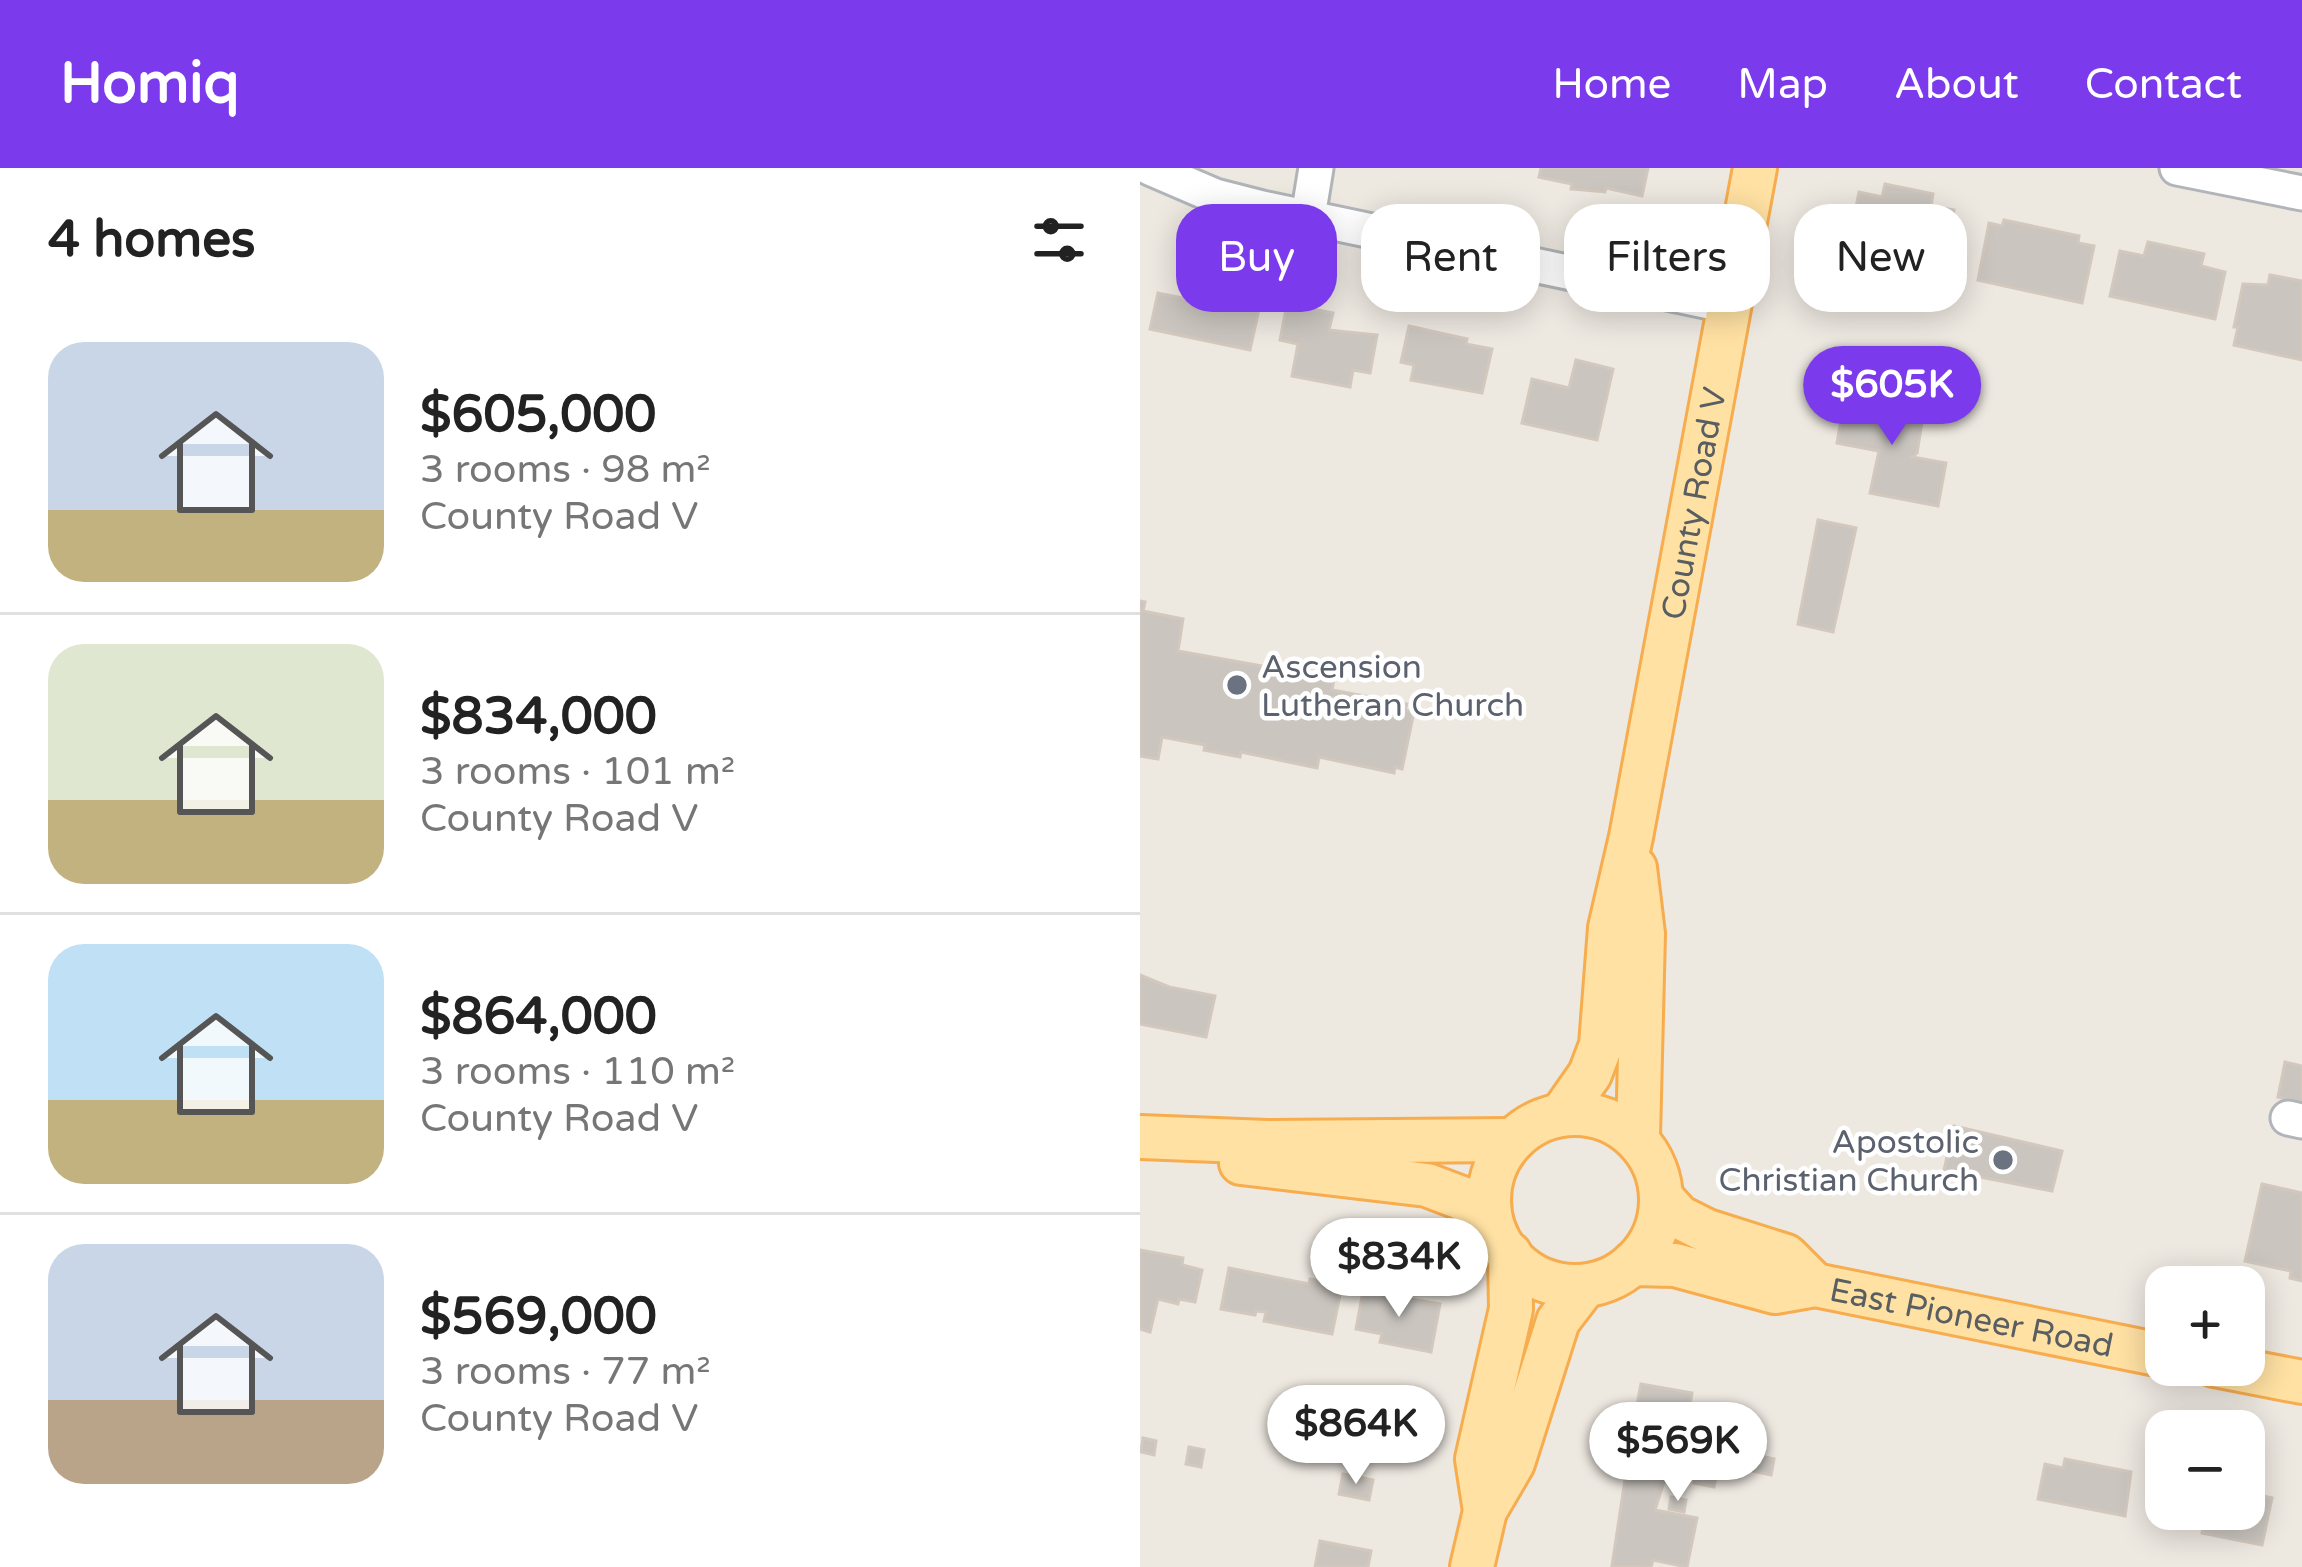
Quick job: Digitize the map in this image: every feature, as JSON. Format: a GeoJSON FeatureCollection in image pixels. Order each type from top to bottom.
{"type":"FeatureCollection","features":[{"type":"Feature","properties":{"kind":"main road","name":"County Road V"},"geometry":{"type":"LineString","coordinates":[[1748,204],[1755,168]]}},
{"type":"Feature","properties":{"kind":"main road","name":"County Road V"},"geometry":{"type":"LineString","coordinates":[[1562,1114],[1590,1074],[1601,1045],[1610,928],[1728,312]]}},
{"type":"Feature","properties":{"kind":"main road","name":"County Road V"},"geometry":{"type":"LineString","coordinates":[[1631,837],[1642,934],[1638,1137]]}},
{"type":"Feature","properties":{"kind":"main road"},"geometry":{"type":"LineString","coordinates":[[1140,1140],[1268,1168],[1427,1184],[1464,1199],[1501,1242],[1527,1271],[1583,1287],[1608,1280],[1632,1264],[1652,1233],[1661,1197],[1655,1167],[1638,1137],[1583,1115],[1562,1114],[1536,1121],[1512,1139],[1490,1184],[1501,1242],[1511,1309],[1478,1459],[1485,1510]]}},
{"type":"Feature","properties":{"kind":"main road"},"geometry":{"type":"LineString","coordinates":[[1140,1140],[1512,1139]]}},
{"type":"Feature","properties":{"kind":"main road","name":"East Pioneer Road"},"geometry":{"type":"LineString","coordinates":[[1661,1197],[1679,1217],[1707,1231],[1786,1256],[1815,1285],[2145,1352]]}},
{"type":"Feature","properties":{"kind":"main road"},"geometry":{"type":"LineString","coordinates":[[1632,1264],[1675,1265],[1775,1292],[1815,1285]]}},
{"type":"Feature","properties":{"kind":"main road"},"geometry":{"type":"LineString","coordinates":[[1472,1567],[1485,1510],[1513,1463],[1558,1321],[1583,1287]]}},
{"type":"Feature","properties":{"kind":"main road"},"geometry":{"type":"LineString","coordinates":[[2265,1375],[2302,1382]]}},
{"type":"Feature","properties":{"kind":"street"},"geometry":{"type":"LineString","coordinates":[[1150,168],[1215,196],[1250,204]]}},
{"type":"Feature","properties":{"kind":"street"},"geometry":{"type":"LineString","coordinates":[[1310,204],[1316,168]]}},
{"type":"Feature","properties":{"kind":"street"},"geometry":{"type":"LineString","coordinates":[[2177,168],[2302,194]]}},
{"type":"Feature","properties":{"kind":"street"},"geometry":{"type":"LineString","coordinates":[[1337,223],[1564,271]]}},
{"type":"Feature","properties":{"kind":"building"},"geometry":{"type":"Polygon","coordinates":[[[1541,168],[1648,168],[1642,196],[1606,188],[1605,192],[1571,189],[1572,184],[1539,177],[1541,168]]]}},
{"type":"Feature","properties":{"kind":"building"},"geometry":{"type":"Polygon","coordinates":[[[1885,184],[1933,194],[1931,204],[1857,204],[1859,192],[1882,197],[1885,184]]]}},
{"type":"Feature","properties":{"kind":"building"},"geometry":{"type":"Polygon","coordinates":[[[2004,220],[2079,236],[2078,243],[2094,246],[2082,303],[1978,280],[1989,223],[2002,226],[2004,220]]]}},
{"type":"Feature","properties":{"kind":"building"},"geometry":{"type":"Polygon","coordinates":[[[2148,242],[2204,254],[2201,266],[2225,272],[2215,319],[2110,296],[2120,251],[2144,256],[2148,242]]]}},
{"type":"Feature","properties":{"kind":"building"},"geometry":{"type":"Polygon","coordinates":[[[2270,275],[2302,281],[2302,360],[2234,345],[2243,284],[2268,285],[2270,275]]]}},
{"type":"Feature","properties":{"kind":"building"},"geometry":{"type":"Polygon","coordinates":[[[1158,293],[1176,297],[1176,312],[1258,312],[1250,350],[1150,329],[1158,293]]]}},
{"type":"Feature","properties":{"kind":"building"},"geometry":{"type":"Polygon","coordinates":[[[1285,312],[1333,313],[1329,330],[1377,335],[1370,373],[1353,370],[1350,387],[1292,376],[1298,344],[1280,340],[1285,312]]]}},
{"type":"Feature","properties":{"kind":"building"},"geometry":{"type":"Polygon","coordinates":[[[1409,326],[1492,349],[1482,393],[1411,380],[1414,365],[1401,362],[1409,326]]]}},
{"type":"Feature","properties":{"kind":"building"},"geometry":{"type":"Polygon","coordinates":[[[1576,360],[1613,369],[1597,440],[1522,423],[1532,379],[1569,388],[1576,360]]]}},
{"type":"Feature","properties":{"kind":"building"},"geometry":{"type":"Polygon","coordinates":[[[1846,392],[1920,406],[1917,421],[1922,422],[1917,453],[1912,457],[1946,463],[1938,506],[1870,493],[1879,451],[1837,443],[1846,392]]]}},
{"type":"Feature","properties":{"kind":"building"},"geometry":{"type":"Polygon","coordinates":[[[1818,520],[1856,528],[1833,632],[1798,624],[1818,520]]]}},
{"type":"Feature","properties":{"kind":"building","name":"Ascension Lutheran Church"},"geometry":{"type":"Polygon","coordinates":[[[1140,601],[1145,602],[1143,611],[1183,619],[1178,651],[1334,679],[1332,690],[1407,704],[1405,710],[1414,712],[1402,769],[1395,767],[1394,773],[1319,757],[1317,768],[1241,752],[1240,757],[1204,750],[1205,745],[1162,737],[1158,759],[1140,756],[1140,601]]]}},
{"type":"Feature","properties":{"kind":"building"},"geometry":{"type":"Polygon","coordinates":[[[1140,975],[1169,987],[1215,996],[1206,1037],[1140,1024],[1140,975]]]}},
{"type":"Feature","properties":{"kind":"building"},"geometry":{"type":"Polygon","coordinates":[[[2285,1062],[2302,1066],[2302,1102],[2278,1097],[2285,1062]]]}},
{"type":"Feature","properties":{"kind":"building","name":"Apostolic Christian Church"},"geometry":{"type":"Polygon","coordinates":[[[1954,1126],[2062,1151],[2052,1191],[1944,1170],[1954,1126]]]}},
{"type":"Feature","properties":{"kind":"building"},"geometry":{"type":"Polygon","coordinates":[[[2262,1184],[2302,1193],[2302,1281],[2290,1278],[2291,1271],[2245,1261],[2262,1184]]]}},
{"type":"Feature","properties":{"kind":"building"},"geometry":{"type":"Polygon","coordinates":[[[1140,1250],[1183,1258],[1182,1265],[1202,1270],[1195,1302],[1158,1299],[1150,1332],[1140,1329],[1140,1250]]]}},
{"type":"Feature","properties":{"kind":"building"},"geometry":{"type":"Polygon","coordinates":[[[1229,1268],[1309,1284],[1310,1279],[1338,1284],[1341,1290],[1332,1334],[1264,1321],[1266,1312],[1255,1315],[1221,1309],[1229,1268]]]}},
{"type":"Feature","properties":{"kind":"building"},"geometry":{"type":"Polygon","coordinates":[[[1363,1291],[1440,1304],[1431,1352],[1380,1342],[1382,1334],[1356,1329],[1363,1291]]]}},
{"type":"Feature","properties":{"kind":"building"},"geometry":{"type":"Polygon","coordinates":[[[1641,1384],[1692,1393],[1686,1429],[1634,1420],[1641,1384]]]}},
{"type":"Feature","properties":{"kind":"building"},"geometry":{"type":"Polygon","coordinates":[[[1143,1438],[1156,1441],[1154,1455],[1141,1452],[1143,1438]]]}},
{"type":"Feature","properties":{"kind":"building"},"geometry":{"type":"Polygon","coordinates":[[[1189,1447],[1204,1450],[1201,1467],[1186,1464],[1189,1447]]]}},
{"type":"Feature","properties":{"kind":"building"},"geometry":{"type":"Polygon","coordinates":[[[1756,1455],[1774,1459],[1771,1475],[1753,1471],[1756,1455]]]}},
{"type":"Feature","properties":{"kind":"building"},"geometry":{"type":"Polygon","coordinates":[[[1635,1459],[1669,1466],[1655,1510],[1697,1518],[1687,1567],[1653,1560],[1651,1567],[1612,1566],[1626,1473],[1632,1474],[1635,1459]]]}},
{"type":"Feature","properties":{"kind":"building"},"geometry":{"type":"Polygon","coordinates":[[[2065,1459],[2131,1472],[2125,1516],[2038,1499],[2045,1464],[2063,1468],[2065,1459]]]}},
{"type":"Feature","properties":{"kind":"building"},"geometry":{"type":"Polygon","coordinates":[[[1697,1469],[1717,1473],[1714,1487],[1694,1483],[1697,1469]]]}},
{"type":"Feature","properties":{"kind":"building"},"geometry":{"type":"Polygon","coordinates":[[[1343,1474],[1373,1480],[1369,1500],[1339,1494],[1343,1474]]]}},
{"type":"Feature","properties":{"kind":"building"},"geometry":{"type":"Polygon","coordinates":[[[2265,1496],[2272,1498],[2262,1545],[2202,1533],[2265,1530],[2265,1496]]]}},
{"type":"Feature","properties":{"kind":"building"},"geometry":{"type":"Polygon","coordinates":[[[1671,1497],[1686,1500],[1684,1512],[1669,1509],[1671,1497]]]}},
{"type":"Feature","properties":{"kind":"building"},"geometry":{"type":"Polygon","coordinates":[[[1320,1541],[1371,1551],[1368,1567],[1315,1567],[1320,1541]]]}},
{"type":"Feature","properties":{"kind":"place","name":"Ascension Lutheran Church"},"geometry":{"type":"Point","coordinates":[1237,685]}},
{"type":"Feature","properties":{"kind":"place","name":"Apostolic Christian Church"},"geometry":{"type":"Point","coordinates":[2003,1160]}}]}
